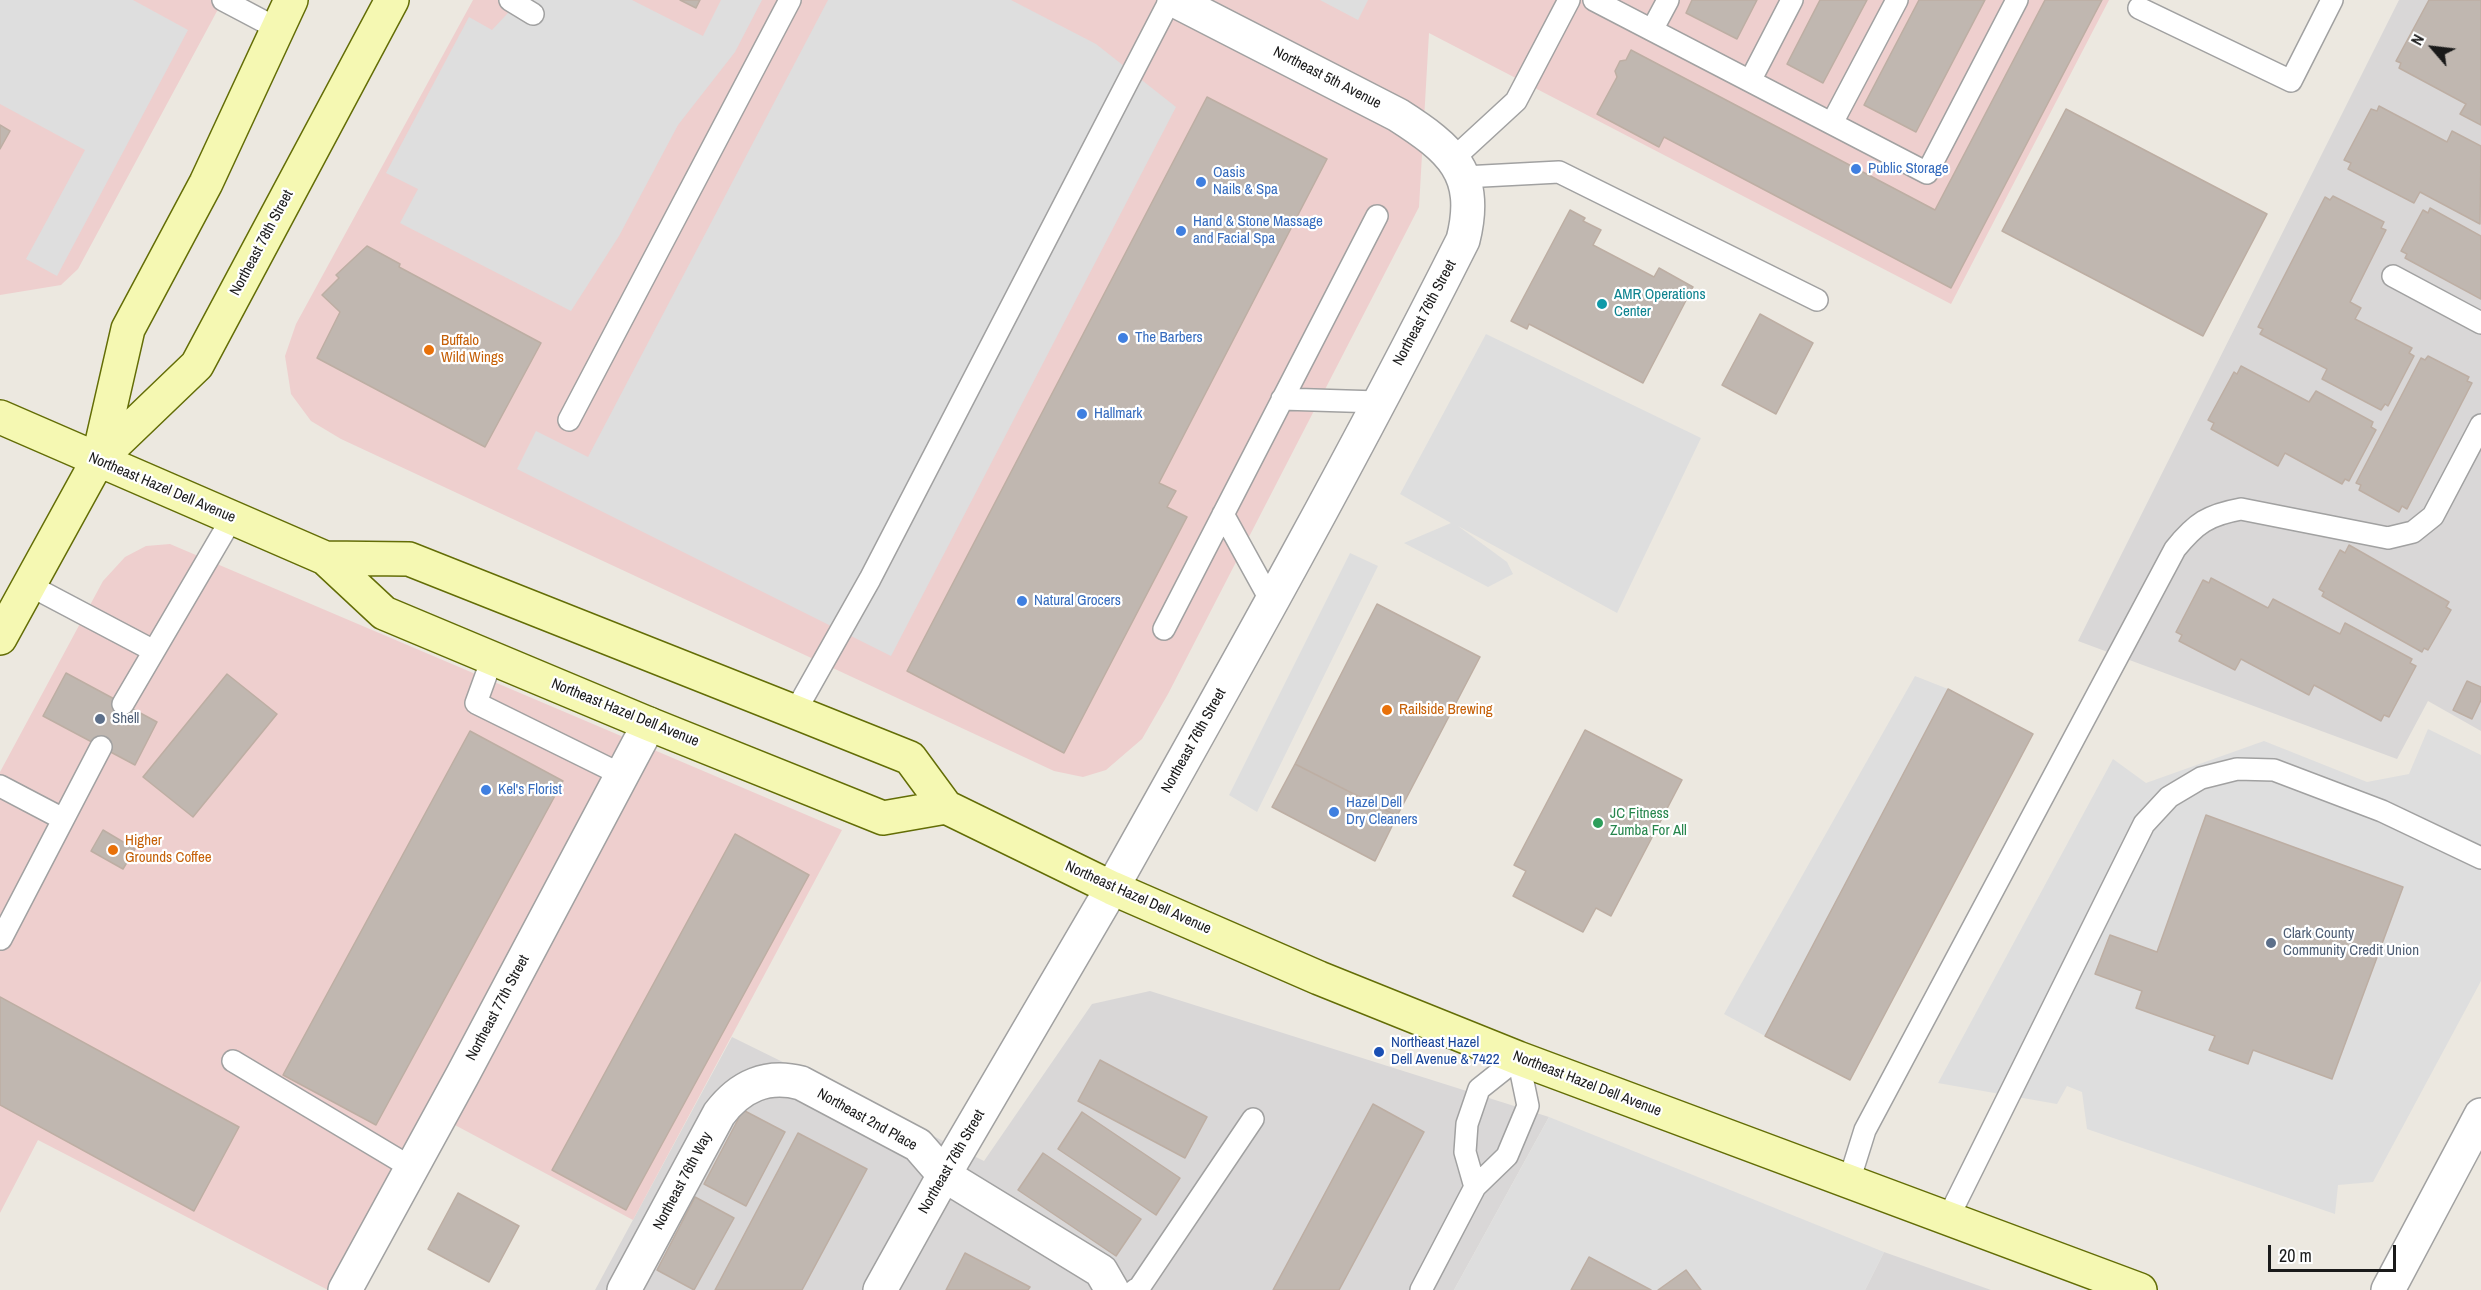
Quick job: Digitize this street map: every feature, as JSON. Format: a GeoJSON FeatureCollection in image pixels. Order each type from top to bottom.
{"type":"FeatureCollection","features":[{"type":"Feature","properties":{"kind":"main road","name":"Northeast 78th Street"},"geometry":{"type":"LineString","coordinates":[[0,638],[98,460],[128,329],[206,183],[291,0]]}},
{"type":"Feature","properties":{"kind":"main road","name":"Northeast 78th Street"},"geometry":{"type":"LineString","coordinates":[[98,460],[197,365],[392,0]]}},
{"type":"Feature","properties":{"kind":"main road","name":"Northeast Hazel Dell Avenue"},"geometry":{"type":"LineString","coordinates":[[0,417],[325,558],[384,613],[649,724],[883,818],[946,807]]}},
{"type":"Feature","properties":{"kind":"main road","name":"Northeast Hazel Dell Avenue"},"geometry":{"type":"LineString","coordinates":[[325,558],[409,559],[910,758],[946,807],[1112,888],[1319,978],[1518,1058],[2140,1290]]}},
{"type":"Feature","properties":{"kind":"street","name":"Northeast 5th Avenue"},"geometry":{"type":"LineString","coordinates":[[1172,0],[1398,115],[1431,136],[1459,168]]}},
{"type":"Feature","properties":{"kind":"street","name":"Northeast 76th Street"},"geometry":{"type":"LineString","coordinates":[[880,1290],[944,1175],[1112,888],[1272,603],[1463,240],[1469,215],[1459,168]]}},
{"type":"Feature","properties":{"kind":"street","name":"Northeast 77th Street"},"geometry":{"type":"LineString","coordinates":[[345,1290],[462,1076],[649,724]]}},
{"type":"Feature","properties":{"kind":"street","name":"Northeast 2nd Place"},"geometry":{"type":"LineString","coordinates":[[755,1084],[780,1080],[801,1083],[918,1145],[944,1175],[1101,1271],[1112,1290]]}},
{"type":"Feature","properties":{"kind":"street","name":"Northeast 76th Way"},"geometry":{"type":"LineString","coordinates":[[624,1290],[719,1114],[738,1092],[755,1084]]}},
{"type":"Feature","properties":{"kind":"street"},"geometry":{"type":"LineString","coordinates":[[2388,1290],[2481,1115]]}},
{"type":"Feature","properties":{"kind":"lane"},"geometry":{"type":"LineString","coordinates":[[223,0],[278,29]]}},
{"type":"Feature","properties":{"kind":"lane"},"geometry":{"type":"LineString","coordinates":[[510,0],[533,14]]}},
{"type":"Feature","properties":{"kind":"lane"},"geometry":{"type":"LineString","coordinates":[[569,420],[790,0]]}},
{"type":"Feature","properties":{"kind":"lane"},"geometry":{"type":"LineString","coordinates":[[795,712],[870,579],[1172,0]]}},
{"type":"Feature","properties":{"kind":"lane"},"geometry":{"type":"LineString","coordinates":[[1459,168],[1516,101],[1569,0]]}},
{"type":"Feature","properties":{"kind":"lane"},"geometry":{"type":"LineString","coordinates":[[1594,0],[1927,173],[2017,0]]}},
{"type":"Feature","properties":{"kind":"lane"},"geometry":{"type":"LineString","coordinates":[[1653,30],[1668,0]]}},
{"type":"Feature","properties":{"kind":"lane"},"geometry":{"type":"LineString","coordinates":[[1750,81],[1792,0]]}},
{"type":"Feature","properties":{"kind":"lane"},"geometry":{"type":"LineString","coordinates":[[1832,123],[1897,0]]}},
{"type":"Feature","properties":{"kind":"lane"},"geometry":{"type":"LineString","coordinates":[[2139,8],[2291,81],[2332,0]]}},
{"type":"Feature","properties":{"kind":"lane"},"geometry":{"type":"LineString","coordinates":[[1459,168],[1558,172],[1817,300]]}},
{"type":"Feature","properties":{"kind":"lane"},"geometry":{"type":"LineString","coordinates":[[1164,629],[1377,216]]}},
{"type":"Feature","properties":{"kind":"lane"},"geometry":{"type":"LineString","coordinates":[[2393,276],[2481,322]]}},
{"type":"Feature","properties":{"kind":"lane"},"geometry":{"type":"LineString","coordinates":[[1282,399],[1378,402]]}},
{"type":"Feature","properties":{"kind":"lane"},"geometry":{"type":"LineString","coordinates":[[1849,1181],[1870,1119],[2175,549],[2193,527],[2217,513],[2241,509],[2388,538],[2413,532],[2433,516],[2481,425]]}},
{"type":"Feature","properties":{"kind":"lane"},"geometry":{"type":"LineString","coordinates":[[1223,514],[1272,603]]}},
{"type":"Feature","properties":{"kind":"lane"},"geometry":{"type":"LineString","coordinates":[[123,704],[232,518]]}},
{"type":"Feature","properties":{"kind":"lane"},"geometry":{"type":"LineString","coordinates":[[29,585],[154,651]]}},
{"type":"Feature","properties":{"kind":"lane"},"geometry":{"type":"LineString","coordinates":[[492,659],[476,704],[622,775]]}},
{"type":"Feature","properties":{"kind":"lane"},"geometry":{"type":"LineString","coordinates":[[1,939],[101,747]]}},
{"type":"Feature","properties":{"kind":"lane"},"geometry":{"type":"LineString","coordinates":[[1948,1218],[2144,824],[2169,797],[2201,778],[2237,769],[2274,771],[2382,811],[2481,858]]}},
{"type":"Feature","properties":{"kind":"lane"},"geometry":{"type":"LineString","coordinates":[[0,786],[63,819]]}},
{"type":"Feature","properties":{"kind":"lane"},"geometry":{"type":"LineString","coordinates":[[1421,1290],[1475,1187],[1507,1156],[1527,1106],[1518,1058],[1479,1089],[1470,1115],[1465,1152],[1475,1187]]}},
{"type":"Feature","properties":{"kind":"lane"},"geometry":{"type":"LineString","coordinates":[[233,1062],[412,1168]]}},
{"type":"Feature","properties":{"kind":"lane"},"geometry":{"type":"LineString","coordinates":[[1135,1290],[1139,1288],[1253,1119]]}},
{"type":"Feature","properties":{"kind":"shaded area"},"geometry":{"type":"Polygon","coordinates":[[[0,0],[223,0],[78,269],[61,285],[0,295],[0,0]]]}},
{"type":"Feature","properties":{"kind":"shaded area"},"geometry":{"type":"Polygon","coordinates":[[[0,0],[133,0],[188,30],[57,276],[26,259],[85,150],[0,104],[0,0]]]}},
{"type":"Feature","properties":{"kind":"shaded area"},"geometry":{"type":"Polygon","coordinates":[[[473,0],[2109,0],[1951,304],[1429,33],[1419,207],[1168,694],[1142,739],[1106,770],[1083,777],[1054,771],[341,439],[311,421],[291,394],[285,356],[296,324],[473,0]]]}},
{"type":"Feature","properties":{"kind":"shaded area"},"geometry":{"type":"Polygon","coordinates":[[[520,0],[632,0],[703,36],[721,0],[762,0],[735,52],[678,125],[619,236],[571,311],[400,223],[418,189],[386,173],[469,17],[492,30],[520,0]]]}},
{"type":"Feature","properties":{"kind":"shaded area"},"geometry":{"type":"Polygon","coordinates":[[[828,0],[1011,0],[1096,44],[1176,107],[891,656],[517,469],[536,431],[588,457],[828,0]]]}},
{"type":"Feature","properties":{"kind":"shaded area"},"geometry":{"type":"Polygon","coordinates":[[[1320,0],[1368,0],[1358,20],[1320,0]]]}},
{"type":"Feature","properties":{"kind":"shaded area"},"geometry":{"type":"Polygon","coordinates":[[[2399,0],[2481,0],[2481,731],[2428,701],[2397,759],[2078,641],[2399,0]]]}},
{"type":"Feature","properties":{"kind":"shaded area"},"geometry":{"type":"Polygon","coordinates":[[[1486,334],[1701,438],[1617,613],[1458,526],[1507,562],[1513,574],[1488,587],[1404,543],[1451,523],[1400,494],[1486,334]]]}},
{"type":"Feature","properties":{"kind":"shaded area"},"geometry":{"type":"Polygon","coordinates":[[[170,544],[842,830],[633,1220],[453,1124],[361,1290],[328,1290],[38,1140],[0,1213],[0,772],[103,581],[125,557],[146,546],[170,544]]]}},
{"type":"Feature","properties":{"kind":"shaded area"},"geometry":{"type":"Polygon","coordinates":[[[1350,553],[1378,566],[1257,812],[1229,795],[1350,553]]]}},
{"type":"Feature","properties":{"kind":"shaded area"},"geometry":{"type":"Polygon","coordinates":[[[1915,676],[1948,689],[1765,1036],[1724,1014],[1915,676]]]}},
{"type":"Feature","properties":{"kind":"shaded area"},"geometry":{"type":"Polygon","coordinates":[[[2428,729],[2481,755],[2481,981],[2373,1182],[2338,1185],[2335,1214],[2087,1129],[2082,1092],[2067,1086],[2057,1104],[1938,1083],[2113,759],[2146,783],[2264,741],[2367,782],[2409,774],[2428,729]]]}},
{"type":"Feature","properties":{"kind":"shaded area"},"geometry":{"type":"Polygon","coordinates":[[[1150,991],[1549,1117],[1454,1290],[595,1290],[732,1037],[984,1161],[1092,1004],[1150,991]]]}},
{"type":"Feature","properties":{"kind":"shaded area"},"geometry":{"type":"Polygon","coordinates":[[[1549,1117],[1884,1252],[1865,1290],[1454,1290],[1549,1117]]]}},
{"type":"Feature","properties":{"kind":"shaded area"},"geometry":{"type":"Polygon","coordinates":[[[1884,1252],[1991,1290],[1865,1290],[1884,1252]]]}},
{"type":"Feature","properties":{"kind":"building"},"geometry":{"type":"Polygon","coordinates":[[[680,0],[700,0],[696,8],[680,0]]]}},
{"type":"Feature","properties":{"kind":"building"},"geometry":{"type":"Polygon","coordinates":[[[1692,0],[1757,0],[1737,39],[1686,13],[1692,0]]]}},
{"type":"Feature","properties":{"kind":"building"},"geometry":{"type":"Polygon","coordinates":[[[1820,0],[1867,0],[1823,83],[1787,64],[1820,0]]]}},
{"type":"Feature","properties":{"kind":"building"},"geometry":{"type":"Polygon","coordinates":[[[1919,0],[1985,0],[1916,132],[1864,105],[1919,0]]]}},
{"type":"Feature","properties":{"kind":"building"},"geometry":{"type":"Polygon","coordinates":[[[2045,0],[2102,0],[1951,288],[1664,137],[1659,147],[1597,114],[1617,77],[1615,71],[1620,61],[1626,60],[1631,50],[1935,210],[2045,0]]]}},
{"type":"Feature","properties":{"kind":"building"},"geometry":{"type":"Polygon","coordinates":[[[2429,0],[2481,0],[2481,125],[2460,114],[2466,104],[2399,68],[2401,63],[2396,61],[2429,0]]]}},
{"type":"Feature","properties":{"kind":"building"},"geometry":{"type":"Polygon","coordinates":[[[1207,97],[1327,159],[1159,483],[1176,491],[1167,507],[1187,517],[1064,753],[907,671],[1207,97]]]}},
{"type":"Feature","properties":{"kind":"building"},"geometry":{"type":"Polygon","coordinates":[[[2379,106],[2447,142],[2452,131],[2481,146],[2480,224],[2420,192],[2414,203],[2348,169],[2351,163],[2344,160],[2371,109],[2377,111],[2379,106]]]}},
{"type":"Feature","properties":{"kind":"building"},"geometry":{"type":"Polygon","coordinates":[[[2066,109],[2267,214],[2203,336],[2002,231],[2066,109]]]}},
{"type":"Feature","properties":{"kind":"building"},"geometry":{"type":"Polygon","coordinates":[[[0,125],[10,131],[0,149],[0,125]]]}},
{"type":"Feature","properties":{"kind":"building"},"geometry":{"type":"Polygon","coordinates":[[[2333,196],[2384,222],[2381,228],[2386,230],[2350,302],[2361,308],[2355,319],[2412,348],[2409,353],[2414,356],[2388,406],[2385,404],[2381,410],[2322,379],[2327,369],[2260,334],[2263,329],[2258,327],[2325,197],[2330,200],[2333,196]]]}},
{"type":"Feature","properties":{"kind":"building"},"geometry":{"type":"Polygon","coordinates":[[[2430,208],[2481,236],[2481,299],[2405,258],[2407,254],[2401,251],[2423,210],[2428,213],[2430,208]]]}},
{"type":"Feature","properties":{"kind":"building","name":"AMR Operations Center"},"geometry":{"type":"Polygon","coordinates":[[[1570,210],[1585,218],[1583,221],[1601,230],[1593,245],[1654,277],[1659,268],[1693,287],[1643,383],[1529,324],[1527,329],[1511,321],[1570,210]]]}},
{"type":"Feature","properties":{"kind":"building","name":"Buffalo Wild Wings"},"geometry":{"type":"Polygon","coordinates":[[[367,246],[400,264],[399,267],[541,343],[485,447],[317,358],[340,312],[322,295],[339,278],[336,275],[367,246]]]}},
{"type":"Feature","properties":{"kind":"building"},"geometry":{"type":"Polygon","coordinates":[[[1760,314],[1813,343],[1776,414],[1722,385],[1760,314]]]}},
{"type":"Feature","properties":{"kind":"building"},"geometry":{"type":"Polygon","coordinates":[[[2428,356],[2469,377],[2467,381],[2472,383],[2407,509],[2402,506],[2399,512],[2359,490],[2361,485],[2356,483],[2421,358],[2425,360],[2428,356]]]}},
{"type":"Feature","properties":{"kind":"building"},"geometry":{"type":"Polygon","coordinates":[[[2241,366],[2309,402],[2316,391],[2373,422],[2371,427],[2376,430],[2349,481],[2345,479],[2342,484],[2285,453],[2278,466],[2211,429],[2214,423],[2208,420],[2234,372],[2237,374],[2241,366]]]}},
{"type":"Feature","properties":{"kind":"building"},"geometry":{"type":"Polygon","coordinates":[[[2349,545],[2449,602],[2446,607],[2451,610],[2428,650],[2424,648],[2422,652],[2322,596],[2324,592],[2319,589],[2340,550],[2345,553],[2349,545]]]}},
{"type":"Feature","properties":{"kind":"building"},"geometry":{"type":"Polygon","coordinates":[[[2211,578],[2268,608],[2273,599],[2340,634],[2345,623],[2412,659],[2410,663],[2416,666],[2389,717],[2384,715],[2381,721],[2314,685],[2309,695],[2241,659],[2235,670],[2179,641],[2182,635],[2176,632],[2203,580],[2209,583],[2211,578]]]}},
{"type":"Feature","properties":{"kind":"building","name":"Railside Brewing"},"geometry":{"type":"Polygon","coordinates":[[[1377,604],[1480,657],[1397,816],[1295,764],[1377,604]]]}},
{"type":"Feature","properties":{"kind":"building","name":"Shell"},"geometry":{"type":"Polygon","coordinates":[[[66,673],[157,722],[135,765],[43,716],[66,673]]]}},
{"type":"Feature","properties":{"kind":"building"},"geometry":{"type":"Polygon","coordinates":[[[227,674],[277,714],[193,817],[143,777],[227,674]]]}},
{"type":"Feature","properties":{"kind":"building"},"geometry":{"type":"Polygon","coordinates":[[[2467,681],[2481,687],[2481,700],[2472,719],[2453,710],[2467,681]]]}},
{"type":"Feature","properties":{"kind":"building"},"geometry":{"type":"Polygon","coordinates":[[[1948,689],[2033,734],[1850,1080],[1765,1036],[1948,689]]]}},
{"type":"Feature","properties":{"kind":"building","name":"JC Fitness Zumba For All"},"geometry":{"type":"Polygon","coordinates":[[[1585,730],[1682,780],[1611,916],[1596,908],[1583,932],[1513,896],[1526,871],[1514,865],[1585,730]]]}},
{"type":"Feature","properties":{"kind":"building"},"geometry":{"type":"Polygon","coordinates":[[[470,731],[563,781],[376,1125],[283,1075],[470,731]]]}},
{"type":"Feature","properties":{"kind":"building","name":"Hazel Dell Dry Cleaners"},"geometry":{"type":"Polygon","coordinates":[[[1295,764],[1397,816],[1375,861],[1272,807],[1295,764]]]}},
{"type":"Feature","properties":{"kind":"building","name":"Clark County Community Credit Union"},"geometry":{"type":"Polygon","coordinates":[[[2206,815],[2403,887],[2332,1079],[2253,1050],[2248,1064],[2209,1050],[2215,1036],[2136,1008],[2142,991],[2095,974],[2110,935],[2157,952],[2206,815]]]}},
{"type":"Feature","properties":{"kind":"building","name":"Higher Grounds Coffee"},"geometry":{"type":"Polygon","coordinates":[[[103,830],[135,849],[123,869],[91,851],[103,830]]]}},
{"type":"Feature","properties":{"kind":"building"},"geometry":{"type":"Polygon","coordinates":[[[735,834],[809,875],[626,1210],[552,1170],[735,834]]]}},
{"type":"Feature","properties":{"kind":"building"},"geometry":{"type":"Polygon","coordinates":[[[0,997],[239,1127],[194,1211],[0,1105],[0,997]]]}},
{"type":"Feature","properties":{"kind":"building"},"geometry":{"type":"Polygon","coordinates":[[[1100,1060],[1207,1117],[1185,1158],[1078,1101],[1100,1060]]]}},
{"type":"Feature","properties":{"kind":"building"},"geometry":{"type":"Polygon","coordinates":[[[1373,1104],[1424,1132],[1339,1290],[1273,1290],[1373,1104]]]}},
{"type":"Feature","properties":{"kind":"building"},"geometry":{"type":"Polygon","coordinates":[[[743,1110],[785,1132],[746,1206],[704,1184],[743,1110]]]}},
{"type":"Feature","properties":{"kind":"building"},"geometry":{"type":"Polygon","coordinates":[[[1082,1112],[1180,1178],[1156,1215],[1058,1149],[1082,1112]]]}},
{"type":"Feature","properties":{"kind":"building"},"geometry":{"type":"Polygon","coordinates":[[[798,1133],[867,1169],[802,1290],[715,1290],[798,1133]]]}},
{"type":"Feature","properties":{"kind":"building"},"geometry":{"type":"Polygon","coordinates":[[[1043,1153],[1141,1219],[1116,1256],[1018,1190],[1043,1153]]]}},
{"type":"Feature","properties":{"kind":"building"},"geometry":{"type":"Polygon","coordinates":[[[458,1193],[519,1226],[489,1282],[428,1249],[458,1193]]]}},
{"type":"Feature","properties":{"kind":"building"},"geometry":{"type":"Polygon","coordinates":[[[695,1197],[734,1218],[694,1290],[657,1270],[695,1197]]]}},
{"type":"Feature","properties":{"kind":"building"},"geometry":{"type":"Polygon","coordinates":[[[965,1253],[1030,1287],[1028,1290],[946,1290],[965,1253]]]}},
{"type":"Feature","properties":{"kind":"building"},"geometry":{"type":"Polygon","coordinates":[[[1589,1257],[1651,1290],[1571,1290],[1589,1257]]]}},
{"type":"Feature","properties":{"kind":"building"},"geometry":{"type":"Polygon","coordinates":[[[1686,1270],[1701,1290],[1658,1290],[1686,1270]]]}},
{"type":"Feature","properties":{"kind":"place","name":"Public Storage"},"geometry":{"type":"Point","coordinates":[1856,169]}},
{"type":"Feature","properties":{"kind":"place","name":"Oasis Nails & Spa"},"geometry":{"type":"Point","coordinates":[1201,182]}},
{"type":"Feature","properties":{"kind":"place","name":"Hand & Stone Massage and Facial Spa"},"geometry":{"type":"Point","coordinates":[1181,231]}},
{"type":"Feature","properties":{"kind":"place","name":"AMR Operations Center"},"geometry":{"type":"Point","coordinates":[1602,304]}},
{"type":"Feature","properties":{"kind":"place","name":"The Barbers"},"geometry":{"type":"Point","coordinates":[1123,338]}},
{"type":"Feature","properties":{"kind":"place","name":"Buffalo Wild Wings"},"geometry":{"type":"Point","coordinates":[429,350]}},
{"type":"Feature","properties":{"kind":"place","name":"Hallmark"},"geometry":{"type":"Point","coordinates":[1082,414]}},
{"type":"Feature","properties":{"kind":"place","name":"Natural Grocers"},"geometry":{"type":"Point","coordinates":[1022,601]}},
{"type":"Feature","properties":{"kind":"place","name":"Railside Brewing"},"geometry":{"type":"Point","coordinates":[1387,710]}},
{"type":"Feature","properties":{"kind":"place","name":"Shell"},"geometry":{"type":"Point","coordinates":[100,719]}},
{"type":"Feature","properties":{"kind":"place","name":"Kel's Florist"},"geometry":{"type":"Point","coordinates":[486,790]}},
{"type":"Feature","properties":{"kind":"place","name":"Hazel Dell Dry Cleaners"},"geometry":{"type":"Point","coordinates":[1334,812]}},
{"type":"Feature","properties":{"kind":"place","name":"JC Fitness Zumba For All"},"geometry":{"type":"Point","coordinates":[1598,823]}},
{"type":"Feature","properties":{"kind":"place","name":"Higher Grounds Coffee"},"geometry":{"type":"Point","coordinates":[113,850]}},
{"type":"Feature","properties":{"kind":"place","name":"Clark County Community Credit Union"},"geometry":{"type":"Point","coordinates":[2271,943]}},
{"type":"Feature","properties":{"kind":"place","name":"Northeast Hazel Dell Avenue & 7422"},"geometry":{"type":"Point","coordinates":[1379,1052]}}]}
